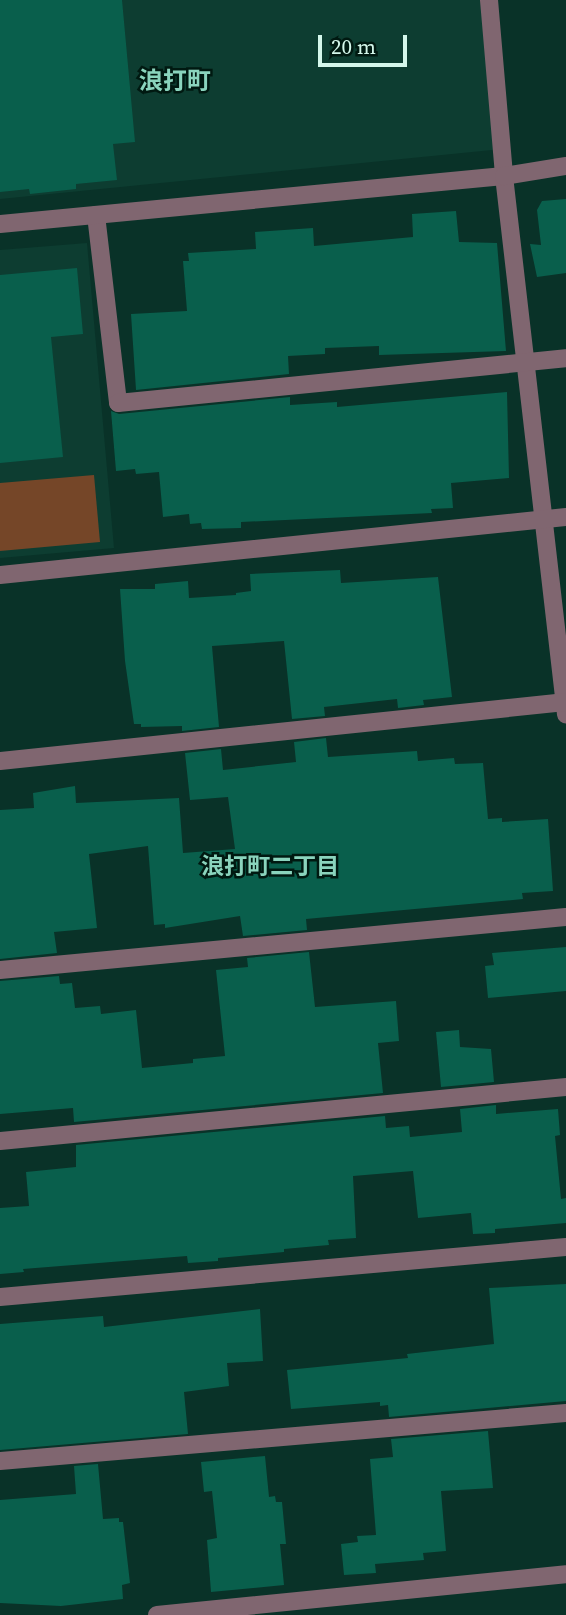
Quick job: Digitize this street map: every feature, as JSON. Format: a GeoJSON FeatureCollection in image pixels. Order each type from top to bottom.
{"type":"FeatureCollection","features":[{"type":"Feature","properties":{"kind":"street"},"geometry":{"type":"LineString","coordinates":[[0,761],[566,706],[504,176],[489,0]]}},
{"type":"Feature","properties":{"kind":"street"},"geometry":{"type":"LineString","coordinates":[[0,224],[504,176],[566,166]]}},
{"type":"Feature","properties":{"kind":"street"},"geometry":{"type":"LineString","coordinates":[[96,215],[118,403],[526,365],[566,358]]}},
{"type":"Feature","properties":{"kind":"street"},"geometry":{"type":"LineString","coordinates":[[0,575],[566,517]]}},
{"type":"Feature","properties":{"kind":"street"},"geometry":{"type":"LineString","coordinates":[[0,970],[566,917]]}},
{"type":"Feature","properties":{"kind":"street"},"geometry":{"type":"LineString","coordinates":[[0,1141],[566,1087]]}},
{"type":"Feature","properties":{"kind":"street"},"geometry":{"type":"LineString","coordinates":[[0,1297],[566,1247]]}},
{"type":"Feature","properties":{"kind":"street"},"geometry":{"type":"LineString","coordinates":[[0,1461],[566,1413]]}},
{"type":"Feature","properties":{"kind":"street"},"geometry":{"type":"LineString","coordinates":[[157,1615],[566,1574]]}},
{"type":"Feature","properties":{"kind":"shaded area"},"geometry":{"type":"Polygon","coordinates":[[[0,0],[484,0],[502,149],[0,199],[0,0]]]}},
{"type":"Feature","properties":{"kind":"shaded area"},"geometry":{"type":"Polygon","coordinates":[[[87,243],[114,548],[0,558],[0,250],[87,243]]]}},
{"type":"Feature","properties":{"kind":"shaded area"},"geometry":{"type":"Polygon","coordinates":[[[94,475],[100,542],[0,551],[0,483],[94,475]]]}},
{"type":"Feature","properties":{"kind":"building"},"geometry":{"type":"Polygon","coordinates":[[[0,0],[122,0],[135,142],[113,144],[117,180],[76,184],[76,189],[30,194],[29,189],[0,192],[0,0]]]}},
{"type":"Feature","properties":{"kind":"building"},"geometry":{"type":"Polygon","coordinates":[[[566,199],[566,273],[537,277],[530,244],[541,245],[537,210],[542,201],[566,199]]]}},
{"type":"Feature","properties":{"kind":"building"},"geometry":{"type":"Polygon","coordinates":[[[456,211],[459,242],[497,243],[506,351],[379,355],[379,346],[325,348],[325,354],[288,356],[289,374],[136,390],[131,314],[187,311],[183,261],[189,261],[188,253],[256,249],[255,232],[313,228],[314,246],[413,237],[412,214],[456,211]]]}},
{"type":"Feature","properties":{"kind":"building"},"geometry":{"type":"Polygon","coordinates":[[[77,268],[83,334],[51,337],[63,457],[0,463],[0,275],[77,268]]]}},
{"type":"Feature","properties":{"kind":"building"},"geometry":{"type":"Polygon","coordinates":[[[507,392],[509,478],[451,483],[453,508],[431,509],[432,513],[241,522],[241,528],[202,529],[201,523],[190,524],[189,514],[163,517],[159,472],[136,474],[135,469],[116,471],[111,411],[119,414],[290,397],[290,405],[337,402],[337,407],[507,392]]]}},
{"type":"Feature","properties":{"kind":"building"},"geometry":{"type":"Polygon","coordinates":[[[340,570],[341,583],[438,577],[452,697],[423,700],[424,705],[398,708],[397,699],[324,707],[325,716],[292,719],[284,641],[212,646],[219,727],[182,731],[182,726],[141,727],[141,724],[134,724],[125,661],[120,589],[155,589],[155,584],[188,581],[189,598],[236,595],[251,591],[250,574],[340,570]]]}},
{"type":"Feature","properties":{"kind":"building"},"geometry":{"type":"Polygon","coordinates":[[[326,738],[328,757],[417,751],[418,761],[454,758],[455,764],[483,763],[488,819],[502,818],[502,822],[548,819],[553,891],[522,893],[523,899],[306,919],[307,930],[243,936],[240,916],[165,928],[165,924],[154,925],[148,846],[89,854],[97,928],[54,932],[57,953],[0,959],[0,810],[34,808],[33,793],[75,786],[76,803],[179,798],[183,853],[235,849],[228,797],[190,800],[185,753],[221,749],[223,770],[296,762],[294,742],[326,738]]]}},
{"type":"Feature","properties":{"kind":"building"},"geometry":{"type":"Polygon","coordinates":[[[566,947],[566,991],[488,998],[485,966],[494,965],[492,953],[566,947]]]}},
{"type":"Feature","properties":{"kind":"building"},"geometry":{"type":"Polygon","coordinates":[[[309,952],[315,1007],[396,1001],[399,1041],[378,1043],[383,1093],[74,1122],[73,1108],[0,1114],[0,981],[59,976],[60,984],[72,983],[75,1008],[100,1006],[101,1014],[136,1010],[142,1068],[193,1063],[193,1059],[225,1056],[216,970],[248,967],[247,958],[309,952]]]}},
{"type":"Feature","properties":{"kind":"building"},"geometry":{"type":"Polygon","coordinates":[[[459,1030],[460,1047],[491,1049],[494,1082],[441,1087],[436,1032],[459,1030]]]}},
{"type":"Feature","properties":{"kind":"building"},"geometry":{"type":"Polygon","coordinates":[[[496,1105],[496,1114],[558,1109],[560,1135],[555,1136],[561,1199],[566,1198],[566,1223],[495,1229],[495,1233],[473,1234],[471,1213],[418,1218],[413,1171],[353,1176],[356,1238],[328,1240],[329,1245],[284,1249],[284,1252],[218,1258],[218,1261],[188,1263],[187,1256],[23,1269],[24,1272],[0,1274],[0,1208],[29,1206],[26,1172],[76,1167],[76,1145],[385,1116],[386,1128],[409,1126],[410,1137],[462,1132],[460,1109],[496,1105]]]}},
{"type":"Feature","properties":{"kind":"building"},"geometry":{"type":"Polygon","coordinates":[[[566,1284],[566,1401],[389,1417],[388,1405],[380,1406],[380,1402],[291,1409],[287,1370],[408,1358],[407,1354],[494,1344],[489,1288],[566,1284]]]}},
{"type":"Feature","properties":{"kind":"building"},"geometry":{"type":"Polygon","coordinates":[[[260,1309],[263,1361],[227,1363],[229,1386],[184,1392],[188,1434],[0,1450],[0,1324],[103,1316],[104,1327],[260,1309]]]}},
{"type":"Feature","properties":{"kind":"building"},"geometry":{"type":"Polygon","coordinates":[[[488,1431],[493,1488],[441,1491],[446,1551],[423,1553],[424,1560],[375,1564],[376,1573],[344,1575],[341,1544],[358,1542],[357,1536],[376,1535],[370,1459],[393,1457],[391,1439],[488,1431]]]}},
{"type":"Feature","properties":{"kind":"building"},"geometry":{"type":"Polygon","coordinates":[[[265,1456],[269,1497],[275,1496],[276,1502],[282,1502],[286,1544],[280,1544],[284,1585],[211,1592],[207,1540],[217,1538],[212,1491],[204,1492],[201,1462],[265,1456]]]}},
{"type":"Feature","properties":{"kind":"building"},"geometry":{"type":"Polygon","coordinates":[[[98,1464],[103,1519],[119,1518],[119,1522],[123,1522],[130,1583],[122,1585],[123,1599],[61,1606],[0,1603],[0,1500],[76,1494],[74,1466],[98,1464]]]}},
{"type":"Feature","properties":{"kind":"district","name":"浪打町"},"geometry":{"type":"Point","coordinates":[175,81]}},
{"type":"Feature","properties":{"kind":"district","name":"浪打町二丁目"},"geometry":{"type":"Point","coordinates":[270,866]}}]}
